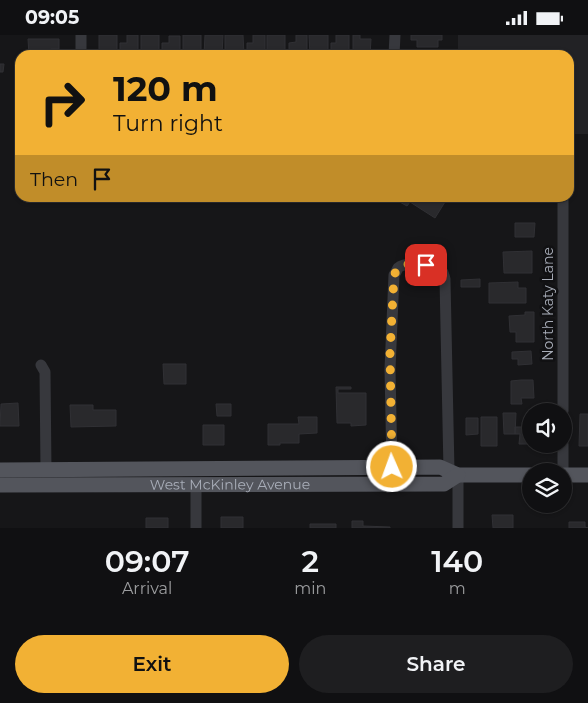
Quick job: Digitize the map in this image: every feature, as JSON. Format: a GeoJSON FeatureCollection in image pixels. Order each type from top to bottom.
{"type":"FeatureCollection","features":[{"type":"Feature","properties":{"kind":"main road","name":"West McKinley Avenue"},"geometry":{"type":"LineString","coordinates":[[0,470],[440,467],[454,473],[522,475]]}},
{"type":"Feature","properties":{"kind":"main road","name":"West McKinley Avenue"},"geometry":{"type":"LineString","coordinates":[[0,485],[444,483],[454,473]]}},
{"type":"Feature","properties":{"kind":"main road"},"geometry":{"type":"LineString","coordinates":[[572,475],[588,475]]}},
{"type":"Feature","properties":{"kind":"street"},"geometry":{"type":"LineString","coordinates":[[81,35],[81,50]]}},
{"type":"Feature","properties":{"kind":"street"},"geometry":{"type":"LineString","coordinates":[[394,50],[395,35]]}},
{"type":"Feature","properties":{"kind":"street","name":"North Katy Lane"},"geometry":{"type":"LineString","coordinates":[[563,202],[563,403]]}},
{"type":"Feature","properties":{"kind":"street"},"geometry":{"type":"LineString","coordinates":[[392,467],[390,361],[394,275],[402,265],[436,266],[442,270],[445,279],[458,528]]}},
{"type":"Feature","properties":{"kind":"street"},"geometry":{"type":"LineString","coordinates":[[41,365],[44,372],[46,470]]}},
{"type":"Feature","properties":{"kind":"street"},"geometry":{"type":"LineString","coordinates":[[196,485],[196,528]]}},
{"type":"Feature","properties":{"kind":"shaded area"},"geometry":{"type":"Polygon","coordinates":[[[458,35],[588,35],[588,134],[574,134],[574,50],[458,50],[458,35]]]}},
{"type":"Feature","properties":{"kind":"building"},"geometry":{"type":"Polygon","coordinates":[[[99,35],[117,35],[117,50],[99,50],[99,35]]]}},
{"type":"Feature","properties":{"kind":"building"},"geometry":{"type":"Polygon","coordinates":[[[127,35],[138,35],[138,50],[120,50],[120,43],[127,43],[127,35]]]}},
{"type":"Feature","properties":{"kind":"building"},"geometry":{"type":"Polygon","coordinates":[[[141,35],[159,35],[159,50],[141,50],[141,35]]]}},
{"type":"Feature","properties":{"kind":"building"},"geometry":{"type":"Polygon","coordinates":[[[183,35],[201,35],[201,50],[183,50],[183,35]]]}},
{"type":"Feature","properties":{"kind":"building"},"geometry":{"type":"Polygon","coordinates":[[[205,35],[223,35],[222,50],[204,50],[205,35]]]}},
{"type":"Feature","properties":{"kind":"building"},"geometry":{"type":"Polygon","coordinates":[[[225,35],[243,35],[244,50],[225,50],[225,35]]]}},
{"type":"Feature","properties":{"kind":"building"},"geometry":{"type":"Polygon","coordinates":[[[253,35],[265,35],[265,50],[247,50],[247,43],[253,43],[253,35]]]}},
{"type":"Feature","properties":{"kind":"building"},"geometry":{"type":"Polygon","coordinates":[[[267,35],[285,35],[285,50],[267,50],[267,35]]]}},
{"type":"Feature","properties":{"kind":"building"},"geometry":{"type":"Polygon","coordinates":[[[296,35],[307,35],[307,50],[289,50],[289,43],[296,42],[296,35]]]}},
{"type":"Feature","properties":{"kind":"building"},"geometry":{"type":"Polygon","coordinates":[[[309,35],[328,35],[328,50],[310,50],[309,35]]]}},
{"type":"Feature","properties":{"kind":"building"},"geometry":{"type":"Polygon","coordinates":[[[336,35],[349,35],[349,50],[331,50],[331,43],[336,43],[336,35]]]}},
{"type":"Feature","properties":{"kind":"building"},"geometry":{"type":"Polygon","coordinates":[[[353,35],[360,35],[360,39],[371,39],[370,50],[353,50],[353,35]]]}},
{"type":"Feature","properties":{"kind":"building"},"geometry":{"type":"Polygon","coordinates":[[[411,35],[442,35],[442,40],[438,40],[438,47],[417,47],[417,40],[411,40],[411,35]]]}},
{"type":"Feature","properties":{"kind":"building"},"geometry":{"type":"Polygon","coordinates":[[[169,36],[180,36],[180,50],[162,50],[162,43],[169,43],[169,36]]]}},
{"type":"Feature","properties":{"kind":"building"},"geometry":{"type":"Polygon","coordinates":[[[28,39],[59,39],[59,49],[29,50],[28,39]]]}},
{"type":"Feature","properties":{"kind":"building"},"geometry":{"type":"Polygon","coordinates":[[[0,64],[4,64],[3,72],[0,72],[0,64]]]}},
{"type":"Feature","properties":{"kind":"building"},"geometry":{"type":"Polygon","coordinates":[[[400,202],[410,202],[407,206],[400,202]]]}},
{"type":"Feature","properties":{"kind":"building"},"geometry":{"type":"Polygon","coordinates":[[[410,202],[445,202],[435,218],[410,202]]]}},
{"type":"Feature","properties":{"kind":"building"},"geometry":{"type":"Polygon","coordinates":[[[515,223],[535,223],[534,237],[515,237],[515,223]]]}},
{"type":"Feature","properties":{"kind":"building"},"geometry":{"type":"Polygon","coordinates":[[[532,251],[532,273],[504,273],[503,252],[532,251]]]}},
{"type":"Feature","properties":{"kind":"building"},"geometry":{"type":"Polygon","coordinates":[[[480,279],[480,287],[461,287],[461,280],[480,279]]]}},
{"type":"Feature","properties":{"kind":"building"},"geometry":{"type":"Polygon","coordinates":[[[518,282],[518,288],[526,288],[526,303],[489,303],[489,283],[518,282]]]}},
{"type":"Feature","properties":{"kind":"building"},"geometry":{"type":"Polygon","coordinates":[[[525,312],[534,312],[534,342],[516,342],[516,332],[510,332],[509,316],[525,315],[525,312]]]}},
{"type":"Feature","properties":{"kind":"building"},"geometry":{"type":"Polygon","coordinates":[[[531,351],[532,364],[518,365],[518,359],[512,359],[512,352],[531,351]]]}},
{"type":"Feature","properties":{"kind":"building"},"geometry":{"type":"Polygon","coordinates":[[[163,364],[186,364],[186,384],[164,384],[163,364]]]}},
{"type":"Feature","properties":{"kind":"building"},"geometry":{"type":"Polygon","coordinates":[[[533,380],[534,398],[521,398],[522,404],[511,404],[511,381],[533,380]]]}},
{"type":"Feature","properties":{"kind":"building"},"geometry":{"type":"Polygon","coordinates":[[[336,387],[351,387],[351,389],[338,389],[338,393],[366,393],[366,425],[351,426],[351,423],[337,423],[336,387]]]}},
{"type":"Feature","properties":{"kind":"building"},"geometry":{"type":"Polygon","coordinates":[[[18,403],[19,426],[0,426],[1,404],[18,403]]]}},
{"type":"Feature","properties":{"kind":"building"},"geometry":{"type":"Polygon","coordinates":[[[216,404],[231,404],[231,416],[217,416],[216,404]]]}},
{"type":"Feature","properties":{"kind":"building"},"geometry":{"type":"Polygon","coordinates":[[[70,405],[93,405],[93,410],[116,410],[116,426],[71,427],[70,405]]]}},
{"type":"Feature","properties":{"kind":"building"},"geometry":{"type":"Polygon","coordinates":[[[503,413],[516,413],[515,434],[504,434],[503,413]]]}},
{"type":"Feature","properties":{"kind":"building"},"geometry":{"type":"Polygon","coordinates":[[[580,414],[588,414],[588,446],[579,446],[580,414]]]}},
{"type":"Feature","properties":{"kind":"building"},"geometry":{"type":"Polygon","coordinates":[[[298,417],[317,417],[317,433],[299,434],[299,443],[268,445],[268,424],[299,424],[298,417]]]}},
{"type":"Feature","properties":{"kind":"building"},"geometry":{"type":"Polygon","coordinates":[[[481,417],[497,417],[497,446],[481,446],[481,417]]]}},
{"type":"Feature","properties":{"kind":"building"},"geometry":{"type":"Polygon","coordinates":[[[466,418],[478,418],[478,434],[466,435],[466,418]]]}},
{"type":"Feature","properties":{"kind":"building"},"geometry":{"type":"Polygon","coordinates":[[[203,425],[224,425],[224,445],[203,445],[203,425]]]}},
{"type":"Feature","properties":{"kind":"building"},"geometry":{"type":"Polygon","coordinates":[[[515,427],[522,427],[522,444],[519,444],[520,434],[515,434],[515,427]]]}},
{"type":"Feature","properties":{"kind":"building"},"geometry":{"type":"Polygon","coordinates":[[[492,515],[513,515],[513,528],[493,528],[492,515]]]}},
{"type":"Feature","properties":{"kind":"building"},"geometry":{"type":"Polygon","coordinates":[[[221,517],[243,517],[243,528],[221,528],[221,517]]]}},
{"type":"Feature","properties":{"kind":"building"},"geometry":{"type":"Polygon","coordinates":[[[146,518],[168,518],[168,528],[146,528],[146,518]]]}},
{"type":"Feature","properties":{"kind":"building"},"geometry":{"type":"Polygon","coordinates":[[[352,521],[363,521],[363,526],[390,528],[352,528],[352,521]]]}},
{"type":"Feature","properties":{"kind":"building"},"geometry":{"type":"Polygon","coordinates":[[[569,522],[585,522],[585,527],[588,528],[569,528],[569,522]]]}},
{"type":"Feature","properties":{"kind":"building"},"geometry":{"type":"Polygon","coordinates":[[[310,524],[336,524],[336,528],[310,528],[310,524]]]}},
{"type":"Feature","properties":{"kind":"route"},"geometry":{"type":"LineString","coordinates":[[392,467],[390,353],[394,275],[402,265],[426,265]]}}]}
